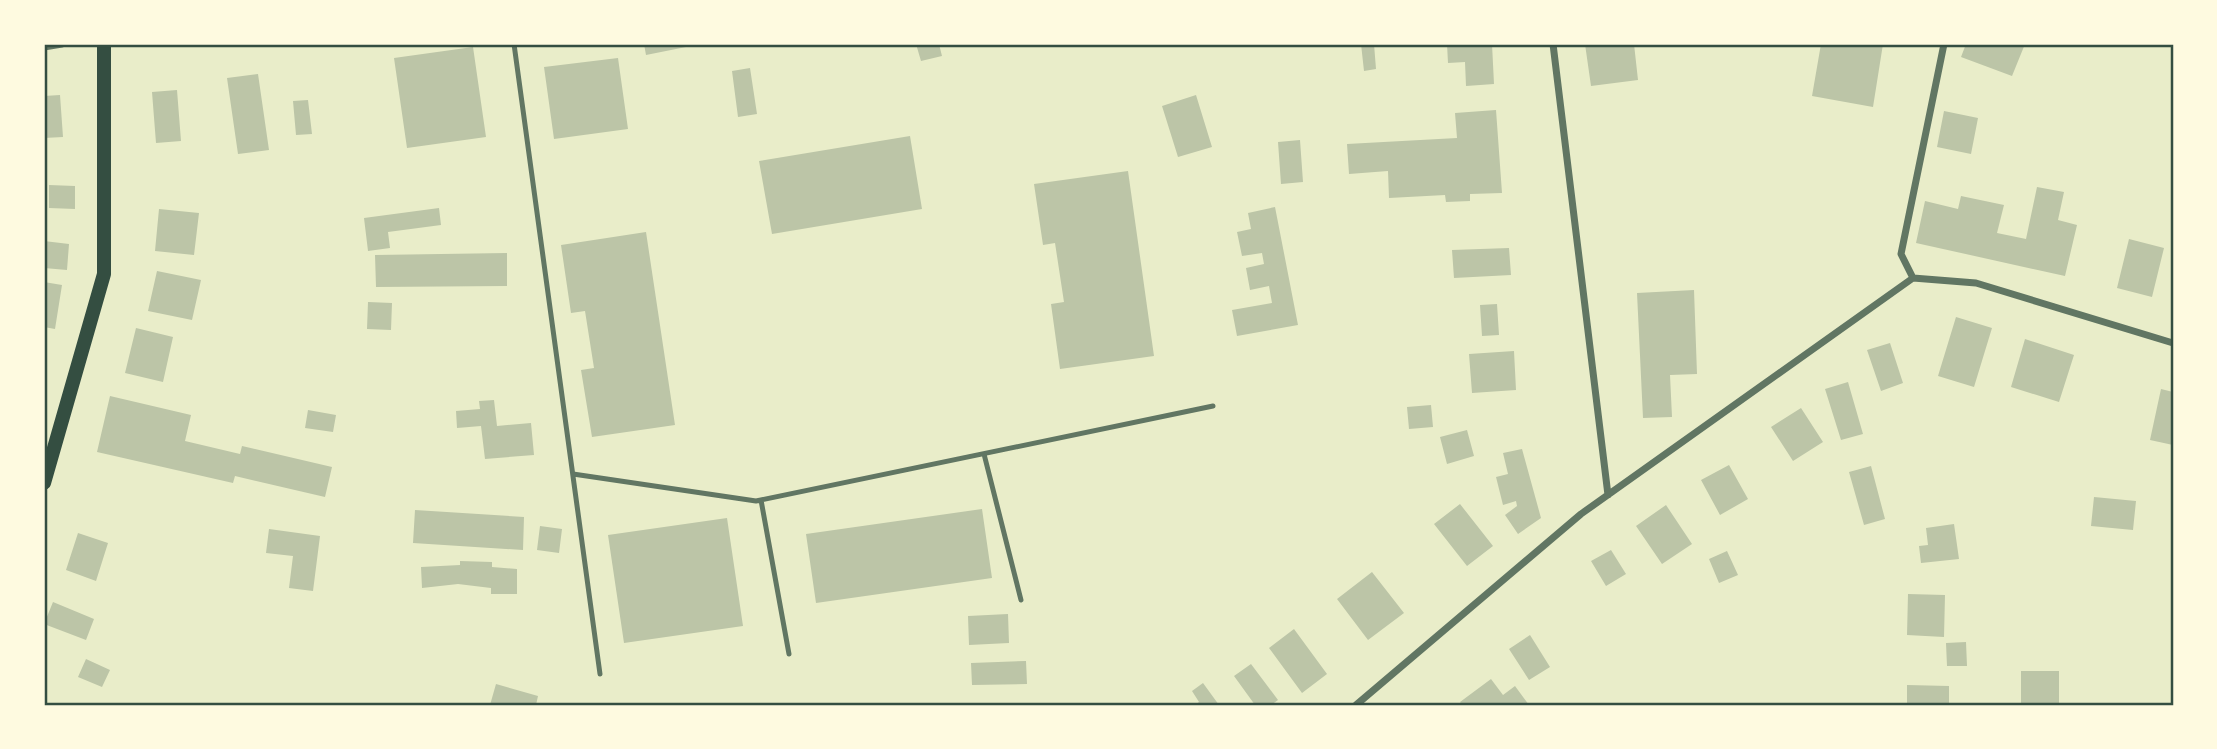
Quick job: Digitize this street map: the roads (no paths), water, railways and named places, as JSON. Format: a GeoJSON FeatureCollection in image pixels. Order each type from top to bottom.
{"type":"FeatureCollection","features":[{"type":"Feature","properties":{"kind":"main road"},"geometry":{"type":"LineString","coordinates":[[44,483],[103,274],[104,44]]}},
{"type":"Feature","properties":{"kind":"street"},"geometry":{"type":"LineString","coordinates":[[44,47],[62,44]]}},
{"type":"Feature","properties":{"kind":"street"},"geometry":{"type":"LineString","coordinates":[[1553,44],[1608,495]]}},
{"type":"Feature","properties":{"kind":"street"},"geometry":{"type":"LineString","coordinates":[[1913,278],[1901,254],[1944,44]]}},
{"type":"Feature","properties":{"kind":"street"},"geometry":{"type":"LineString","coordinates":[[1356,705],[1581,514],[1913,278],[1976,283],[2173,343]]}},
{"type":"Feature","properties":{"kind":"lane"},"geometry":{"type":"LineString","coordinates":[[514,44],[600,674]]}},
{"type":"Feature","properties":{"kind":"lane"},"geometry":{"type":"LineString","coordinates":[[573,474],[761,500],[1213,406]]}},
{"type":"Feature","properties":{"kind":"lane"},"geometry":{"type":"LineString","coordinates":[[984,454],[1021,600]]}},
{"type":"Feature","properties":{"kind":"lane"},"geometry":{"type":"LineString","coordinates":[[761,500],[789,654]]}}]}
